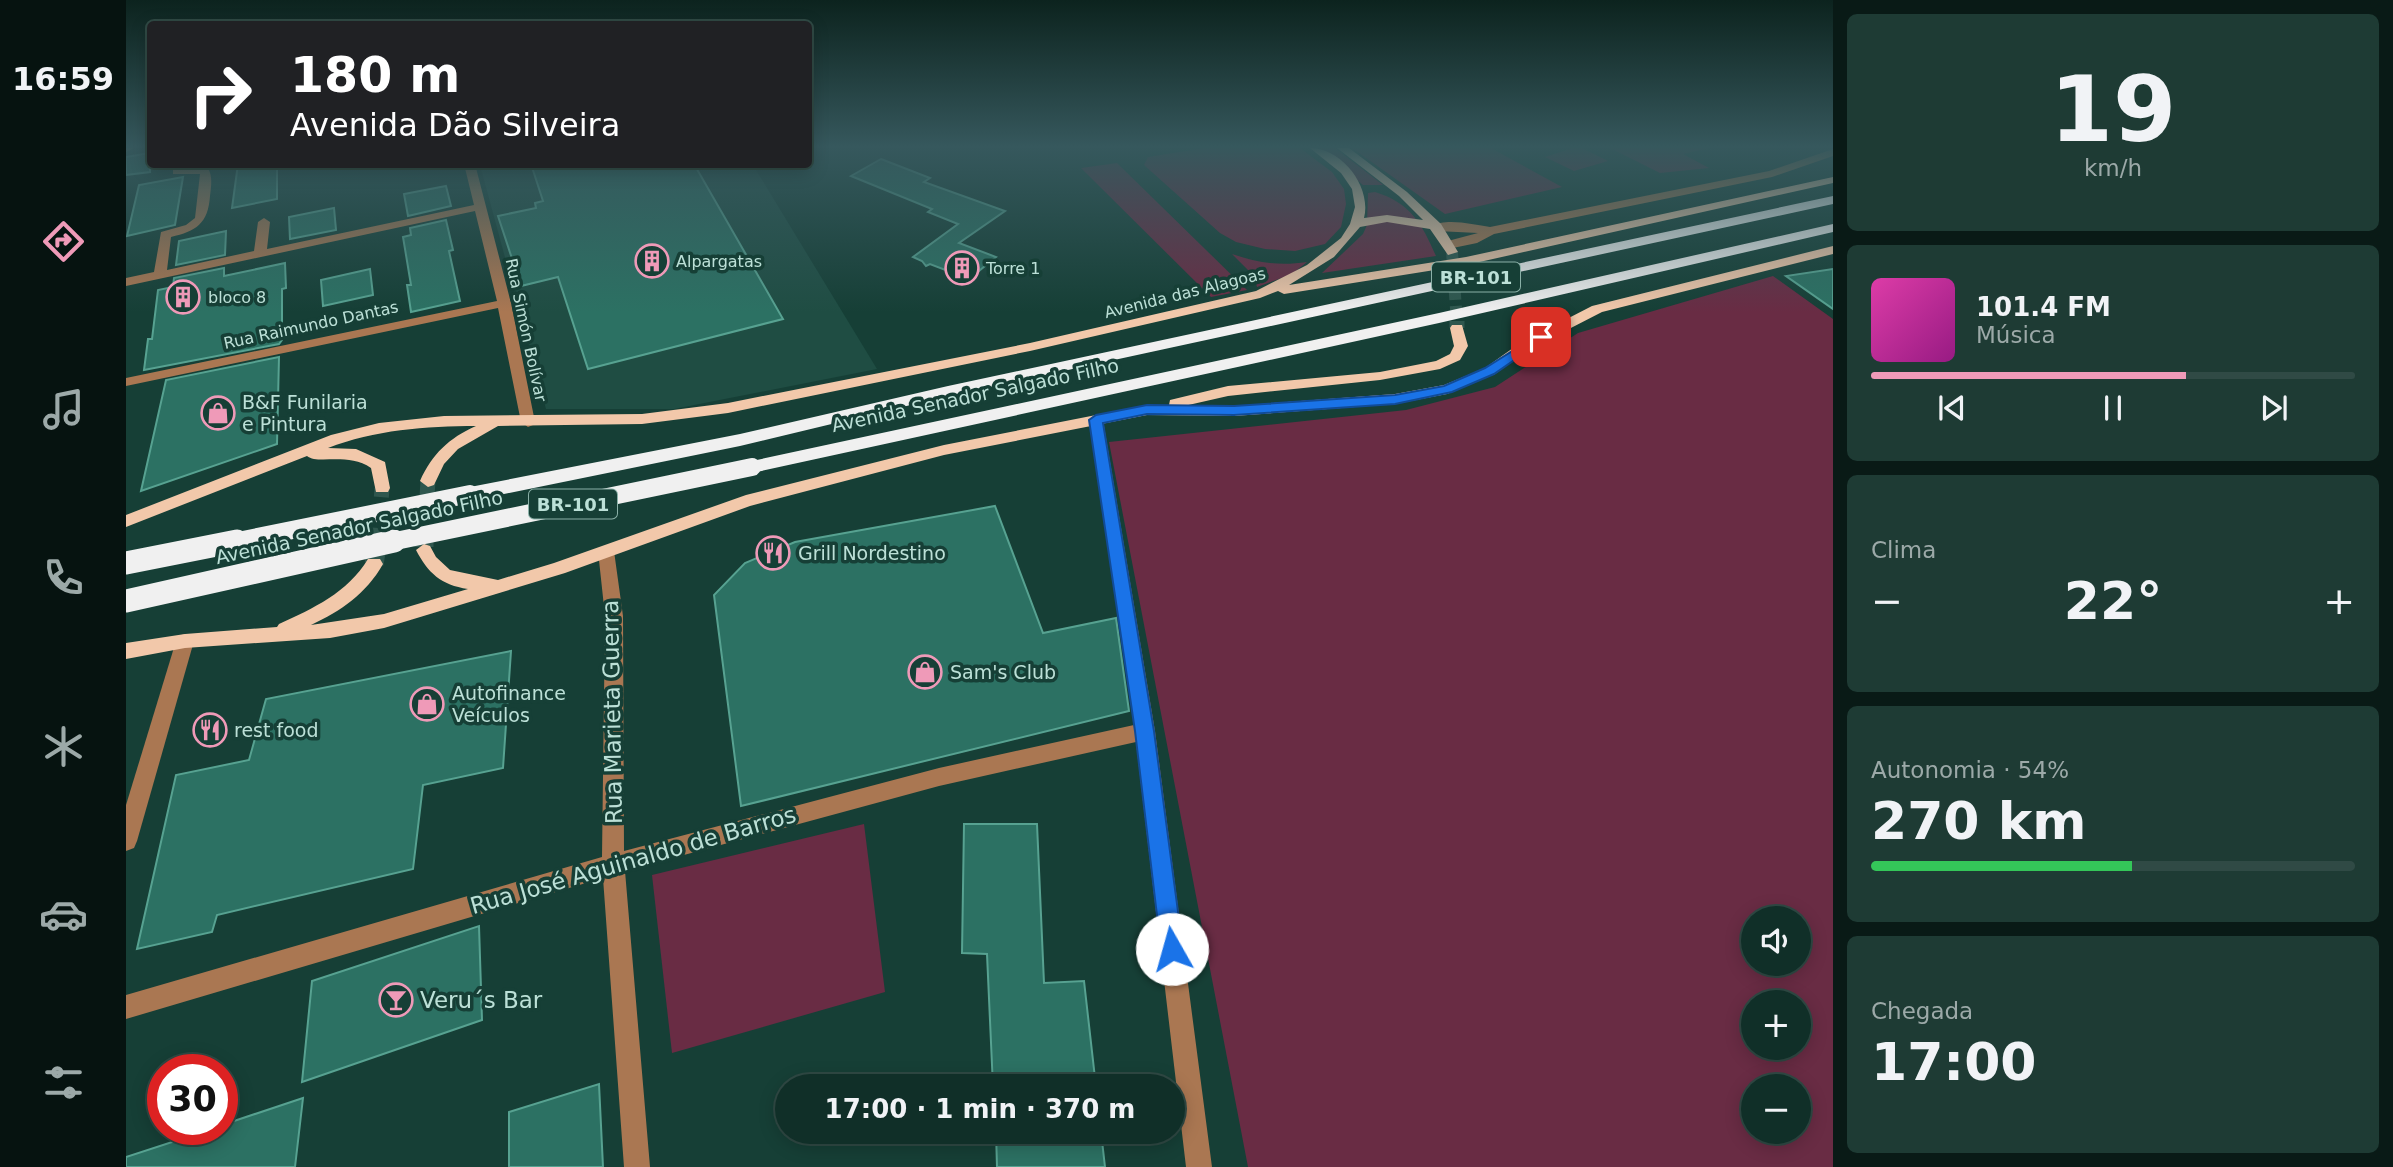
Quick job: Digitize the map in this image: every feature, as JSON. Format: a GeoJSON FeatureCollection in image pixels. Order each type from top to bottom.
{"type":"FeatureCollection","features":[{"type":"Feature","properties":{"kind":"highway","name":"Avenida Senador Salgado Filho"},"geometry":{"type":"LineString","coordinates":[[126,563],[740,440],[948,391],[1822,202]]}},
{"type":"Feature","properties":{"kind":"highway","name":"Avenida Senador Salgado Filho"},"geometry":{"type":"LineString","coordinates":[[126,601],[393,541],[752,467],[1453,315],[1833,228]]}},
{"type":"Feature","properties":{"kind":"highway"},"geometry":{"type":"LineString","coordinates":[[1778,240],[1833,242]]}},
{"type":"Feature","properties":{"kind":"main road"},"geometry":{"type":"LineString","coordinates":[[1357,224],[1365,202]]}},
{"type":"Feature","properties":{"kind":"main road"},"geometry":{"type":"LineString","coordinates":[[1415,202],[1437,227],[1450,248]]}},
{"type":"Feature","properties":{"kind":"main road"},"geometry":{"type":"LineString","coordinates":[[1260,294],[1466,261],[1731,202]]}},
{"type":"Feature","properties":{"kind":"main road"},"geometry":{"type":"LineString","coordinates":[[1357,224],[1371,218],[1392,218],[1437,227]]}},
{"type":"Feature","properties":{"kind":"main road","name":"Avenida das Alagoas"},"geometry":{"type":"LineString","coordinates":[[1030,348],[1260,294],[1285,284],[1320,263],[1357,224]]}},
{"type":"Feature","properties":{"kind":"main road"},"geometry":{"type":"LineString","coordinates":[[1147,410],[1247,410],[1395,399],[1447,390],[1490,371],[1546,334],[1597,309],[1833,250]]}},
{"type":"Feature","properties":{"kind":"main road"},"geometry":{"type":"LineString","coordinates":[[126,651],[186,641],[330,631],[384,621],[606,551],[746,500],[944,450],[1147,410],[1228,391],[1380,376],[1440,365],[1455,357],[1461,346],[1457,328]]}},
{"type":"Feature","properties":{"kind":"main road","name":"Avenida Senador Salgado Filho"},"geometry":{"type":"LineString","coordinates":[[126,521],[336,439],[379,428],[444,421],[642,419],[728,408],[1030,348]]}},
{"type":"Feature","properties":{"kind":"main road"},"geometry":{"type":"LineString","coordinates":[[428,481],[433,464],[448,448],[464,436],[501,422]]}},
{"type":"Feature","properties":{"kind":"main road"},"geometry":{"type":"LineString","coordinates":[[239,478],[316,454],[349,451],[368,457],[379,466],[382,488]]}},
{"type":"Feature","properties":{"kind":"main road"},"geometry":{"type":"LineString","coordinates":[[424,550],[431,565],[443,576],[458,581],[501,586]]}},
{"type":"Feature","properties":{"kind":"main road"},"geometry":{"type":"LineString","coordinates":[[276,634],[324,610],[356,589],[367,578],[374,564]]}},
{"type":"Feature","properties":{"kind":"street"},"geometry":{"type":"LineString","coordinates":[[160,275],[165,235],[197,226],[203,202]]}},
{"type":"Feature","properties":{"kind":"street","name":"Rua Simón Bolívar"},"geometry":{"type":"LineString","coordinates":[[479,202],[504,303],[528,422]]}},
{"type":"Feature","properties":{"kind":"street"},"geometry":{"type":"LineString","coordinates":[[1450,248],[1490,231],[1634,202]]}},
{"type":"Feature","properties":{"kind":"street"},"geometry":{"type":"LineString","coordinates":[[126,282],[480,206]]}},
{"type":"Feature","properties":{"kind":"street"},"geometry":{"type":"LineString","coordinates":[[260,254],[264,222]]}},
{"type":"Feature","properties":{"kind":"street"},"geometry":{"type":"LineString","coordinates":[[1437,227],[1455,226],[1490,231]]}},
{"type":"Feature","properties":{"kind":"street","name":"Rua Raimundo Dantas"},"geometry":{"type":"LineString","coordinates":[[126,382],[504,303]]}},
{"type":"Feature","properties":{"kind":"street"},"geometry":{"type":"LineString","coordinates":[[1096,420],[1144,731],[1199,1167]]}},
{"type":"Feature","properties":{"kind":"street","name":"Rua Marieta Guerra"},"geometry":{"type":"LineString","coordinates":[[606,551],[614,616],[613,864],[637,1167]]}},
{"type":"Feature","properties":{"kind":"street"},"geometry":{"type":"LineString","coordinates":[[126,841],[186,641]]}},
{"type":"Feature","properties":{"kind":"street","name":"Rua José Aguinaldo de Barros"},"geometry":{"type":"LineString","coordinates":[[126,1007],[613,864],[939,777],[1144,731]]}},
{"type":"Feature","properties":{"kind":"shaded area"},"geometry":{"type":"Polygon","coordinates":[[[490,202],[776,202],[877,369],[674,409],[546,409],[490,202]]]}},
{"type":"Feature","properties":{"kind":"shaded area"},"geometry":{"type":"Polygon","coordinates":[[[1116,202],[1157,202],[1247,290],[1211,297],[1116,202]]]}},
{"type":"Feature","properties":{"kind":"shaded area"},"geometry":{"type":"Polygon","coordinates":[[[1186,202],[1346,202],[1341,227],[1325,244],[1295,251],[1265,249],[1236,242],[1220,233],[1186,202]]]}},
{"type":"Feature","properties":{"kind":"shaded area"},"geometry":{"type":"Polygon","coordinates":[[[1368,202],[1399,202],[1414,216],[1436,256],[1322,273],[1363,234],[1367,225],[1368,202]]]}},
{"type":"Feature","properties":{"kind":"shaded area"},"geometry":{"type":"Polygon","coordinates":[[[1429,202],[1495,202],[1445,214],[1429,202]]]}},
{"type":"Feature","properties":{"kind":"shaded area"},"geometry":{"type":"Polygon","coordinates":[[[1232,254],[1269,263],[1307,262],[1292,274],[1257,287],[1254,276],[1232,254]]]}},
{"type":"Feature","properties":{"kind":"shaded area"},"geometry":{"type":"Polygon","coordinates":[[[1773,276],[1833,319],[1833,1167],[1248,1167],[1109,442],[1406,410],[1495,387],[1578,333],[1773,276]]]}},
{"type":"Feature","properties":{"kind":"shaded area"},"geometry":{"type":"Polygon","coordinates":[[[864,824],[885,992],[672,1053],[652,875],[864,824]]]}},
{"type":"Feature","properties":{"kind":"building"},"geometry":{"type":"Polygon","coordinates":[[[135,202],[179,202],[175,225],[127,236],[135,202]]]}},
{"type":"Feature","properties":{"kind":"building"},"geometry":{"type":"Polygon","coordinates":[[[233,202],[260,202],[232,208],[233,202]]]}},
{"type":"Feature","properties":{"kind":"building"},"geometry":{"type":"Polygon","coordinates":[[[406,202],[450,202],[451,206],[408,216],[406,202]]]}},
{"type":"Feature","properties":{"kind":"building","name":"Alpargatas"},"geometry":{"type":"Polygon","coordinates":[[[716,202],[783,319],[588,369],[558,277],[521,286],[498,216],[536,208],[535,203],[716,202]]]}},
{"type":"Feature","properties":{"kind":"building"},"geometry":{"type":"Polygon","coordinates":[[[916,202],[981,202],[1005,211],[959,243],[996,257],[969,279],[930,264],[926,266],[913,257],[958,224],[928,212],[932,209],[916,202]]]}},
{"type":"Feature","properties":{"kind":"building"},"geometry":{"type":"Polygon","coordinates":[[[334,208],[336,230],[290,239],[289,217],[334,208]]]}},
{"type":"Feature","properties":{"kind":"building"},"geometry":{"type":"Polygon","coordinates":[[[446,220],[453,250],[449,251],[460,301],[411,312],[407,285],[411,285],[403,237],[411,235],[410,228],[446,220]]]}},
{"type":"Feature","properties":{"kind":"building"},"geometry":{"type":"Polygon","coordinates":[[[226,231],[225,255],[176,265],[179,241],[226,231]]]}},
{"type":"Feature","properties":{"kind":"building"},"geometry":{"type":"Polygon","coordinates":[[[285,263],[286,288],[282,289],[282,340],[279,344],[144,370],[148,339],[152,339],[158,290],[173,287],[174,278],[224,268],[224,276],[285,263]]]}},
{"type":"Feature","properties":{"kind":"building"},"geometry":{"type":"Polygon","coordinates":[[[370,269],[373,295],[323,306],[321,280],[370,269]]]}},
{"type":"Feature","properties":{"kind":"building"},"geometry":{"type":"Polygon","coordinates":[[[1833,269],[1833,309],[1786,276],[1833,269]]]}},
{"type":"Feature","properties":{"kind":"building","name":"B&F Funilaria e Pintura"},"geometry":{"type":"Polygon","coordinates":[[[279,357],[277,444],[141,491],[166,380],[279,357]]]}},
{"type":"Feature","properties":{"kind":"building","name":"Sam's Club"},"geometry":{"type":"Polygon","coordinates":[[[995,506],[1043,633],[1116,618],[1129,711],[741,806],[714,595],[745,563],[795,542],[995,506]]]}},
{"type":"Feature","properties":{"kind":"building"},"geometry":{"type":"Polygon","coordinates":[[[511,651],[503,768],[423,785],[413,869],[217,915],[212,932],[137,949],[176,775],[249,760],[266,699],[511,651]]]}},
{"type":"Feature","properties":{"kind":"building"},"geometry":{"type":"Polygon","coordinates":[[[964,824],[1037,824],[1044,983],[1084,981],[1095,1074],[992,1074],[987,954],[962,953],[964,824]]]}},
{"type":"Feature","properties":{"kind":"building","name":"Veru´s Bar"},"geometry":{"type":"Polygon","coordinates":[[[479,926],[482,1020],[302,1082],[312,981],[479,926]]]}},
{"type":"Feature","properties":{"kind":"building"},"geometry":{"type":"Polygon","coordinates":[[[599,1084],[603,1167],[509,1167],[509,1112],[599,1084]]]}},
{"type":"Feature","properties":{"kind":"building"},"geometry":{"type":"Polygon","coordinates":[[[303,1098],[295,1167],[126,1167],[126,1157],[163,1145],[238,1145],[238,1120],[303,1098]]]}},
{"type":"Feature","properties":{"kind":"building"},"geometry":{"type":"Polygon","coordinates":[[[996,1144],[1102,1144],[1105,1167],[997,1167],[996,1144]]]}},
{"type":"Feature","properties":{"kind":"tunnel"},"geometry":{"type":"LineString","coordinates":[[1452,252],[1457,323]]}},
{"type":"Feature","properties":{"kind":"tunnel"},"geometry":{"type":"LineString","coordinates":[[1457,323],[1457,328]]}},
{"type":"Feature","properties":{"kind":"tunnel"},"geometry":{"type":"LineString","coordinates":[[424,543],[428,481]]}},
{"type":"Feature","properties":{"kind":"tunnel"},"geometry":{"type":"LineString","coordinates":[[378,543],[382,488]]}},
{"type":"Feature","properties":{"kind":"tunnel"},"geometry":{"type":"LineString","coordinates":[[374,564],[378,541]]}},
{"type":"Feature","properties":{"kind":"place","name":"Alpargatas"},"geometry":{"type":"Point","coordinates":[652,261]}},
{"type":"Feature","properties":{"kind":"place","name":"Torre 1"},"geometry":{"type":"Point","coordinates":[962,268]}},
{"type":"Feature","properties":{"kind":"place","name":"bloco 8"},"geometry":{"type":"Point","coordinates":[183,297]}},
{"type":"Feature","properties":{"kind":"place","name":"B&F Funilaria e Pintura"},"geometry":{"type":"Point","coordinates":[218,413]}},
{"type":"Feature","properties":{"kind":"place","name":"Grill Nordestino"},"geometry":{"type":"Point","coordinates":[773,553]}},
{"type":"Feature","properties":{"kind":"place","name":"Sam's Club"},"geometry":{"type":"Point","coordinates":[925,672]}},
{"type":"Feature","properties":{"kind":"place","name":"Autofinance Veículos"},"geometry":{"type":"Point","coordinates":[427,704]}},
{"type":"Feature","properties":{"kind":"place","name":"rest food"},"geometry":{"type":"Point","coordinates":[210,730]}},
{"type":"Feature","properties":{"kind":"place","name":"Veru´s Bar"},"geometry":{"type":"Point","coordinates":[396,1000]}},
{"type":"Feature","properties":{"kind":"route"},"geometry":{"type":"LineString","coordinates":[[1172,949],[1144,731],[1096,420],[1147,410],[1234,411],[1395,399],[1447,390],[1490,371],[1541,337]]}}]}
